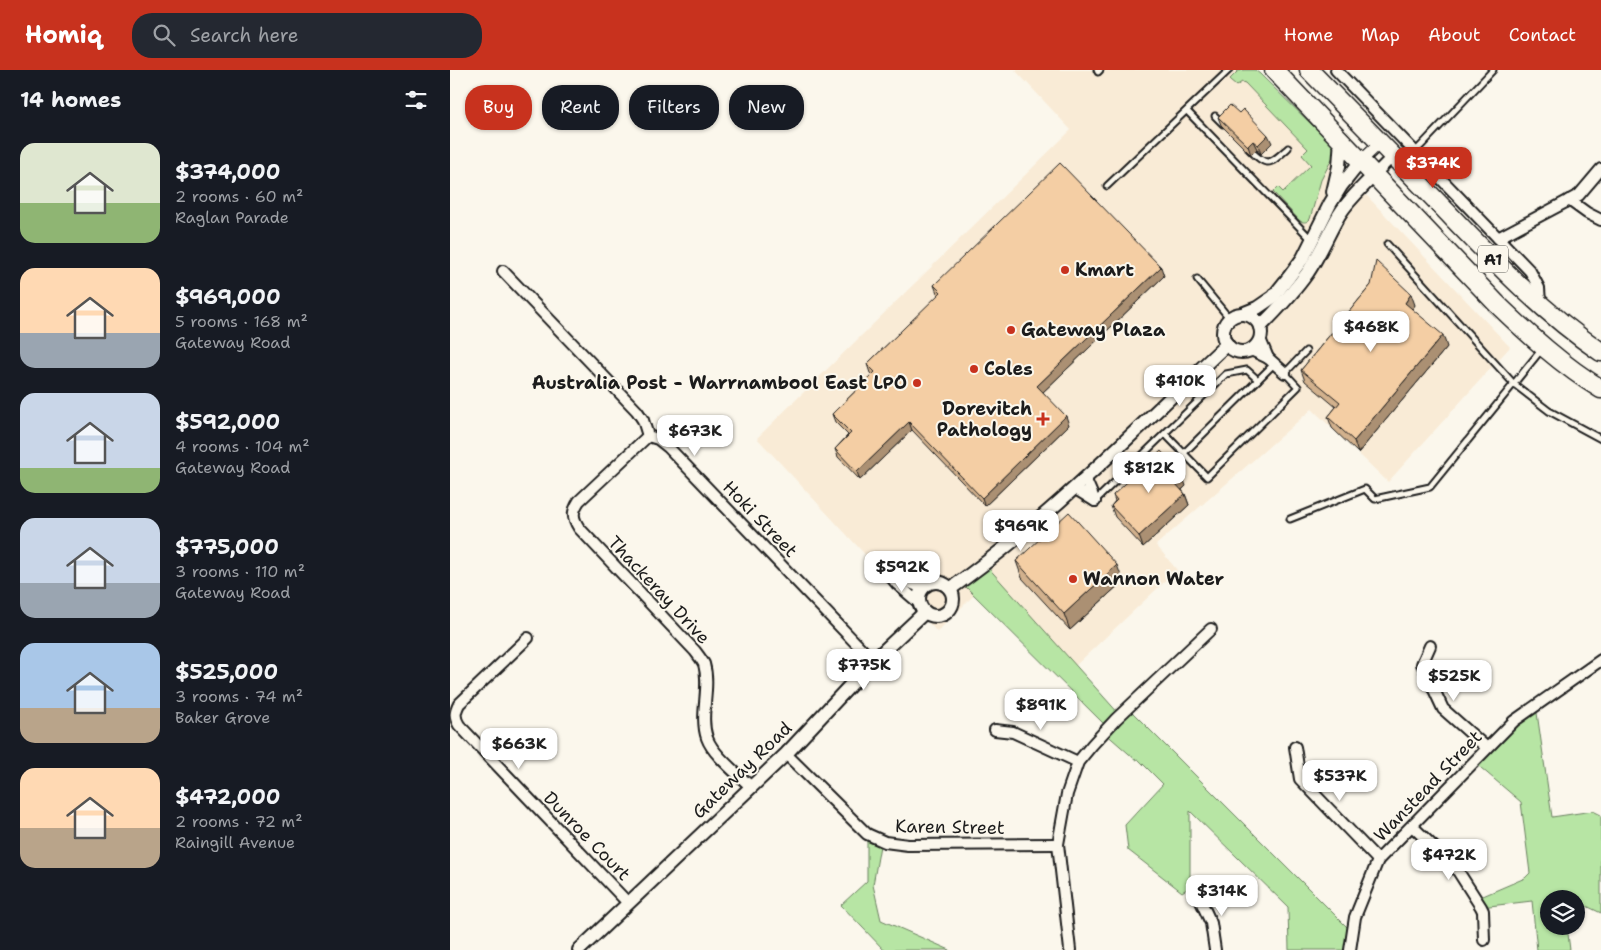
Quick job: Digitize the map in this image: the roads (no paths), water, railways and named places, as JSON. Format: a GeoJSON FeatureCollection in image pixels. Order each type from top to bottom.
{"type":"FeatureCollection","features":[{"type":"Feature","properties":{"kind":"highway","name":"A1"},"geometry":{"type":"LineString","coordinates":[[1274,70],[1526,333],[1601,389]]}},
{"type":"Feature","properties":{"kind":"highway","name":"A1"},"geometry":{"type":"LineString","coordinates":[[1309,70],[1540,305],[1581,339],[1601,352]]}},
{"type":"Feature","properties":{"kind":"street"},"geometry":{"type":"LineString","coordinates":[[1336,70],[1535,278],[1540,288],[1540,305]]}},
{"type":"Feature","properties":{"kind":"street"},"geometry":{"type":"LineString","coordinates":[[1330,204],[1339,166],[1341,139]]}},
{"type":"Feature","properties":{"kind":"street"},"geometry":{"type":"LineString","coordinates":[[1380,143],[1361,161],[1341,186],[1311,239],[1303,258],[1273,297],[1257,308],[1236,316],[1224,328],[1223,334],[1227,344],[1232,349],[1245,352],[1251,350],[1256,345],[1260,333],[1307,274],[1319,255],[1340,213],[1393,156]]}},
{"type":"Feature","properties":{"kind":"street"},"geometry":{"type":"LineString","coordinates":[[1498,238],[1579,195],[1601,168]]}},
{"type":"Feature","properties":{"kind":"street"},"geometry":{"type":"LineString","coordinates":[[1569,200],[1601,220]]}},
{"type":"Feature","properties":{"kind":"street"},"geometry":{"type":"LineString","coordinates":[[503,271],[637,411],[643,420],[648,436]]}},
{"type":"Feature","properties":{"kind":"street"},"geometry":{"type":"LineString","coordinates":[[1236,316],[1249,316],[1256,320],[1271,361]]}},
{"type":"Feature","properties":{"kind":"street"},"geometry":{"type":"LineString","coordinates":[[950,589],[984,565],[1074,488],[1227,344]]}},
{"type":"Feature","properties":{"kind":"street"},"geometry":{"type":"LineString","coordinates":[[1251,350],[1271,361],[1285,373]]}},
{"type":"Feature","properties":{"kind":"street","name":"Hoki Street"},"geometry":{"type":"LineString","coordinates":[[648,436],[668,447],[873,661]]}},
{"type":"Feature","properties":{"kind":"street","name":"Thackeray Drive"},"geometry":{"type":"LineString","coordinates":[[648,436],[579,502],[573,510],[573,520],[704,663],[707,737],[713,749],[751,787]]}},
{"type":"Feature","properties":{"kind":"street"},"geometry":{"type":"LineString","coordinates":[[1084,478],[1095,501]]}},
{"type":"Feature","properties":{"kind":"street"},"geometry":{"type":"LineString","coordinates":[[1074,488],[1095,501]]}},
{"type":"Feature","properties":{"kind":"street"},"geometry":{"type":"LineString","coordinates":[[878,561],[886,572],[897,584],[922,608],[934,616],[948,612],[953,603],[950,589],[944,584],[936,581],[924,586],[915,585],[886,572]]}},
{"type":"Feature","properties":{"kind":"street"},"geometry":{"type":"LineString","coordinates":[[922,608],[920,593],[924,586]]}},
{"type":"Feature","properties":{"kind":"street","name":"Gateway Road"},"geometry":{"type":"LineString","coordinates":[[579,950],[786,754],[922,608]]}},
{"type":"Feature","properties":{"kind":"street"},"geometry":{"type":"LineString","coordinates":[[1070,950],[1058,844],[1067,794],[1078,762],[1112,724],[1211,629]]}},
{"type":"Feature","properties":{"kind":"street","name":"Dunroe Court"},"geometry":{"type":"LineString","coordinates":[[528,638],[459,704],[455,714],[456,720],[628,903]]}},
{"type":"Feature","properties":{"kind":"street"},"geometry":{"type":"LineString","coordinates":[[1430,646],[1422,664],[1443,709],[1488,748]]}},
{"type":"Feature","properties":{"kind":"street","name":"Wanstead Street"},"geometry":{"type":"LineString","coordinates":[[1350,950],[1355,917],[1378,860],[1514,721],[1601,660]]}},
{"type":"Feature","properties":{"kind":"street"},"geometry":{"type":"LineString","coordinates":[[996,730],[1013,732],[1078,762]]}},
{"type":"Feature","properties":{"kind":"street"},"geometry":{"type":"LineString","coordinates":[[1295,747],[1300,779],[1378,860]]}},
{"type":"Feature","properties":{"kind":"street","name":"Karen Street"},"geometry":{"type":"LineString","coordinates":[[786,754],[867,834],[885,842],[908,845],[1058,844]]}},
{"type":"Feature","properties":{"kind":"street"},"geometry":{"type":"LineString","coordinates":[[1412,826],[1456,868],[1481,907],[1483,911],[1484,940]]}},
{"type":"Feature","properties":{"kind":"street"},"geometry":{"type":"LineString","coordinates":[[1198,895],[1211,923],[1215,950]]}},
{"type":"Feature","properties":{"kind":"lane"},"geometry":{"type":"LineString","coordinates":[[1107,186],[1229,70]]}},
{"type":"Feature","properties":{"kind":"lane"},"geometry":{"type":"LineString","coordinates":[[1393,156],[1415,152],[1493,70]]}},
{"type":"Feature","properties":{"kind":"lane"},"geometry":{"type":"LineString","coordinates":[[1187,111],[1311,239]]}},
{"type":"Feature","properties":{"kind":"lane"},"geometry":{"type":"LineString","coordinates":[[1215,116],[1229,130]]}},
{"type":"Feature","properties":{"kind":"lane"},"geometry":{"type":"LineString","coordinates":[[1243,144],[1257,157],[1268,163],[1272,162],[1288,148]]}},
{"type":"Feature","properties":{"kind":"lane"},"geometry":{"type":"LineString","coordinates":[[1387,244],[1514,384],[1549,411],[1601,439]]}},
{"type":"Feature","properties":{"kind":"lane"},"geometry":{"type":"LineString","coordinates":[[1197,280],[1236,316]]}},
{"type":"Feature","properties":{"kind":"lane"},"geometry":{"type":"LineString","coordinates":[[1290,519],[1365,489],[1376,499],[1430,487],[1544,347]]}},
{"type":"Feature","properties":{"kind":"lane"},"geometry":{"type":"LineString","coordinates":[[1165,434],[1207,477],[1298,386],[1285,373],[1306,351]]}},
{"type":"Feature","properties":{"kind":"lane"},"geometry":{"type":"LineString","coordinates":[[1184,453],[1258,380],[1271,361]]}},
{"type":"Feature","properties":{"kind":"lane"},"geometry":{"type":"LineString","coordinates":[[1095,501],[1226,374],[1247,370],[1258,380]]}},
{"type":"Feature","properties":{"kind":"place","name":"Kmart"},"geometry":{"type":"Point","coordinates":[1065,270]}},
{"type":"Feature","properties":{"kind":"place","name":"Gateway Plaza"},"geometry":{"type":"Point","coordinates":[1011,330]}},
{"type":"Feature","properties":{"kind":"place","name":"Coles"},"geometry":{"type":"Point","coordinates":[974,369]}},
{"type":"Feature","properties":{"kind":"place","name":"Australia Post - Warrnambool East LPO"},"geometry":{"type":"Point","coordinates":[917,383]}},
{"type":"Feature","properties":{"kind":"place","name":"Dorevitch Pathology"},"geometry":{"type":"Point","coordinates":[1043,419]}},
{"type":"Feature","properties":{"kind":"place","name":"Wannon Water"},"geometry":{"type":"Point","coordinates":[1073,579]}}]}
